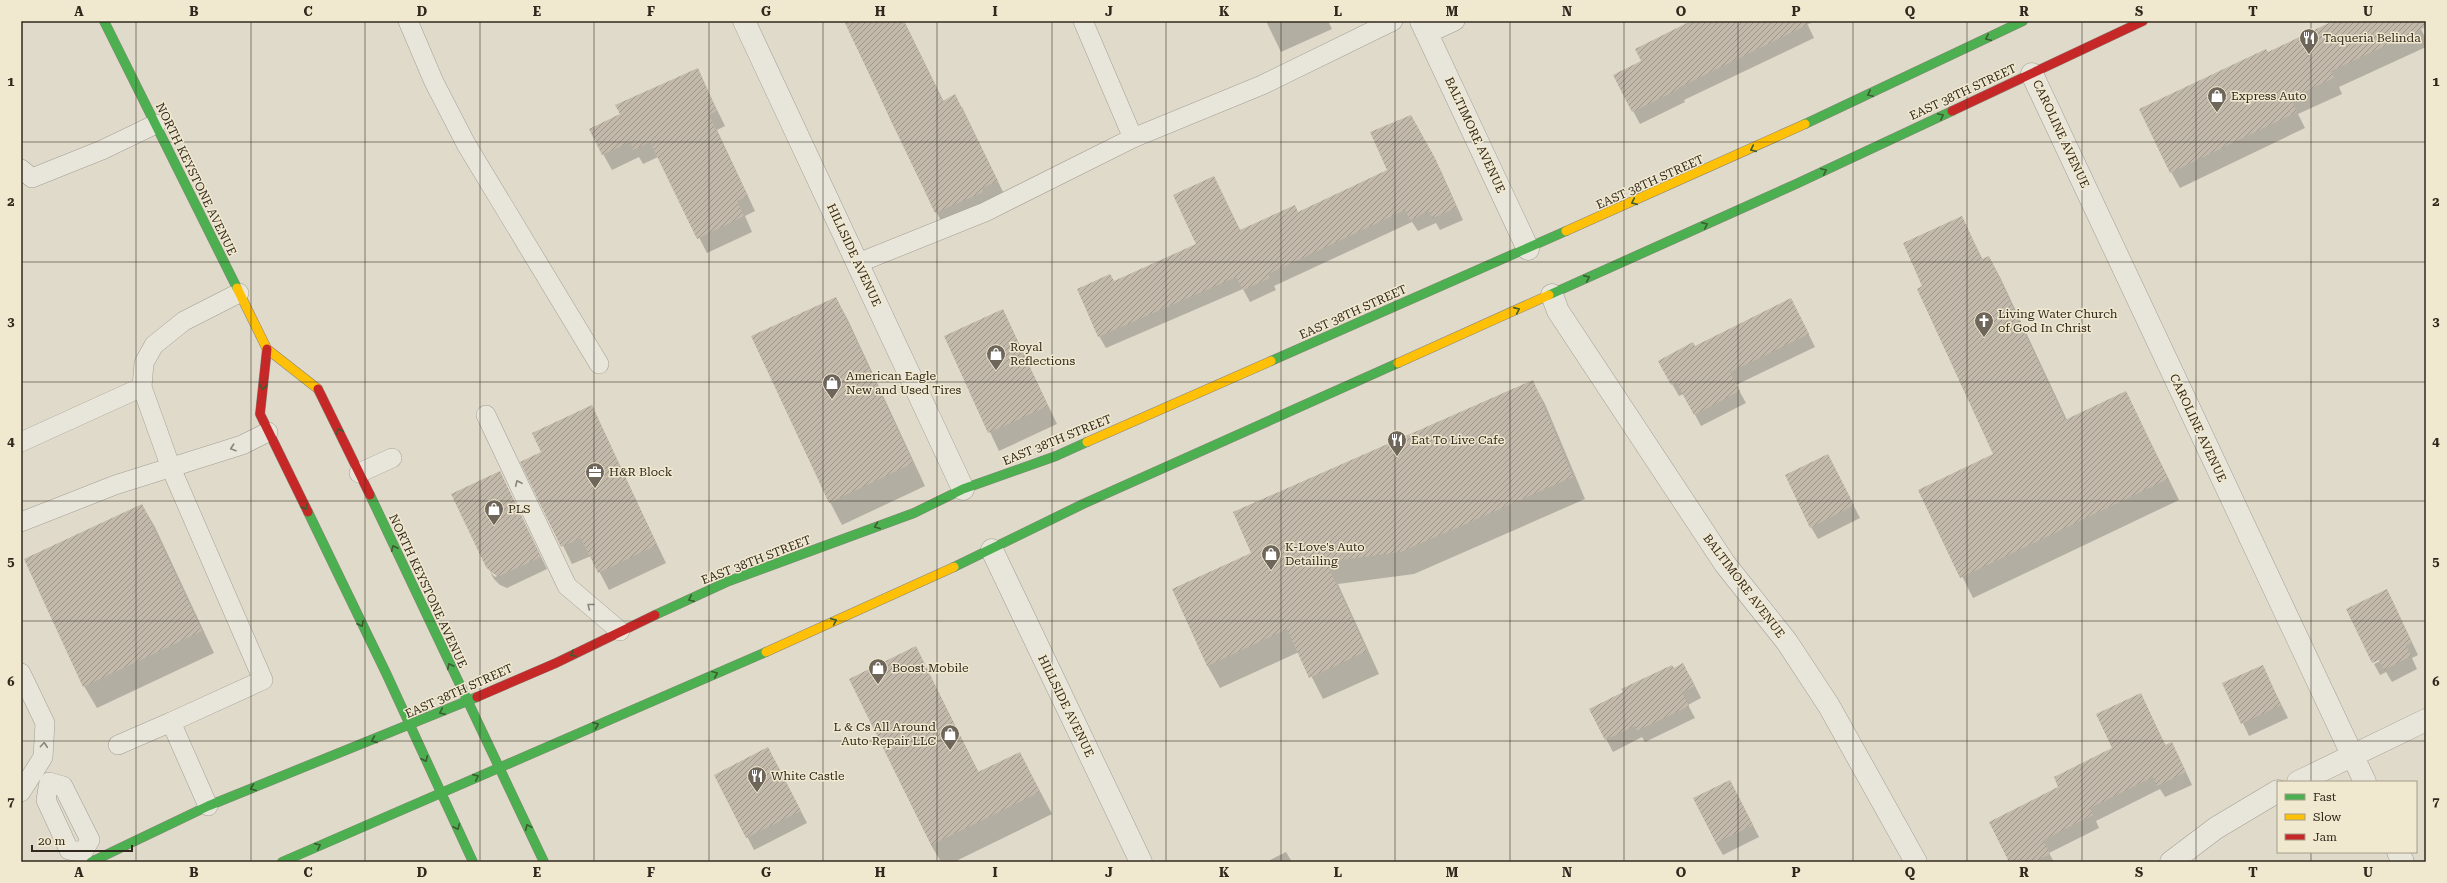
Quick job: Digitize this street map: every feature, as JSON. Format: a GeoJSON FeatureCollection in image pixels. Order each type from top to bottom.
{"type":"FeatureCollection","features":[{"type":"Feature","properties":{"kind":"main road","name":"NORTH KEYSTONE AVENUE"},"geometry":{"type":"LineString","coordinates":[[104,21],[266,349],[320,391],[544,862]]}},
{"type":"Feature","properties":{"kind":"main road","name":"EAST 38TH STREET"},"geometry":{"type":"LineString","coordinates":[[282,862],[441,792],[722,672],[992,550],[1126,484],[1552,294],[2032,74],[2143,21]]}},
{"type":"Feature","properties":{"kind":"main road","name":"EAST 38TH STREET"},"geometry":{"type":"LineString","coordinates":[[87,859],[208,806],[410,726],[556,663],[620,631],[729,581],[914,513],[963,489],[1056,456],[1766,143],[2012,23]]}},
{"type":"Feature","properties":{"kind":"main road"},"geometry":{"type":"LineString","coordinates":[[266,349],[260,414],[410,726],[473,862]]}},
{"type":"Feature","properties":{"kind":"street","name":"HILLSIDE AVENUE"},"geometry":{"type":"LineString","coordinates":[[744,21],[963,489]]}},
{"type":"Feature","properties":{"kind":"street","name":"BALTIMORE AVENUE"},"geometry":{"type":"LineString","coordinates":[[1424,28],[1528,249]]}},
{"type":"Feature","properties":{"kind":"street","name":"CAROLINE AVENUE"},"geometry":{"type":"LineString","coordinates":[[2032,74],[2364,781]]}},
{"type":"Feature","properties":{"kind":"street","name":"BALTIMORE AVENUE"},"geometry":{"type":"LineString","coordinates":[[1552,294],[1558,311],[1718,554],[1787,642],[1825,700],[1879,792],[1916,862]]}},
{"type":"Feature","properties":{"kind":"street","name":"HILLSIDE AVENUE"},"geometry":{"type":"LineString","coordinates":[[992,550],[1141,862]]}},
{"type":"Feature","properties":{"kind":"street"},"geometry":{"type":"LineString","coordinates":[[2300,781],[2426,720]]}},
{"type":"Feature","properties":{"kind":"street"},"geometry":{"type":"LineString","coordinates":[[2171,862],[2216,828],[2277,793]]}},
{"type":"Feature","properties":{"kind":"street"},"geometry":{"type":"LineString","coordinates":[[2398,853],[2403,862]]}},
{"type":"Feature","properties":{"kind":"lane"},"geometry":{"type":"LineString","coordinates":[[408,21],[434,82],[466,144],[598,364]]}},
{"type":"Feature","properties":{"kind":"lane"},"geometry":{"type":"LineString","coordinates":[[1083,21],[1133,138]]}},
{"type":"Feature","properties":{"kind":"lane"},"geometry":{"type":"LineString","coordinates":[[858,263],[985,212],[1133,138],[1262,84],[1392,21]]}},
{"type":"Feature","properties":{"kind":"lane"},"geometry":{"type":"LineString","coordinates":[[1424,28],[1455,21]]}},
{"type":"Feature","properties":{"kind":"lane"},"geometry":{"type":"LineString","coordinates":[[21,170],[32,178],[102,150],[156,124]]}},
{"type":"Feature","properties":{"kind":"lane"},"geometry":{"type":"LineString","coordinates":[[118,745],[263,680],[170,468],[142,387],[144,363],[154,345],[184,321],[239,293]]}},
{"type":"Feature","properties":{"kind":"lane"},"geometry":{"type":"LineString","coordinates":[[21,442],[142,387]]}},
{"type":"Feature","properties":{"kind":"lane"},"geometry":{"type":"LineString","coordinates":[[486,415],[567,586],[620,631]]}},
{"type":"Feature","properties":{"kind":"lane"},"geometry":{"type":"LineString","coordinates":[[21,522],[115,485],[242,445],[268,432]]}},
{"type":"Feature","properties":{"kind":"lane"},"geometry":{"type":"LineString","coordinates":[[359,473],[392,458]]}},
{"type":"Feature","properties":{"kind":"lane"},"geometry":{"type":"LineString","coordinates":[[21,673],[45,723],[43,757],[21,792]]}},
{"type":"Feature","properties":{"kind":"lane"},"geometry":{"type":"LineString","coordinates":[[171,722],[208,806]]}},
{"type":"Feature","properties":{"kind":"lane"},"geometry":{"type":"LineString","coordinates":[[38,766],[49,782],[63,786],[90,840],[87,859]]}},
{"type":"Feature","properties":{"kind":"building"},"geometry":{"type":"Polygon","coordinates":[[[844,21],[904,21],[943,101],[955,94],[998,181],[982,188],[983,192],[935,213],[844,21]]]}},
{"type":"Feature","properties":{"kind":"building"},"geometry":{"type":"Polygon","coordinates":[[[1691,21],[1815,21],[1632,112],[1613,75],[1641,61],[1635,49],[1691,21]]]}},
{"type":"Feature","properties":{"kind":"building","name":"Express Auto"},"geometry":{"type":"Polygon","coordinates":[[[2333,21],[2426,21],[2426,27],[2331,71],[2334,78],[2290,98],[2297,112],[2170,173],[2139,109],[2266,49],[2268,52],[2333,21]]]}},
{"type":"Feature","properties":{"kind":"building"},"geometry":{"type":"Polygon","coordinates":[[[698,68],[717,111],[709,115],[748,196],[737,201],[744,216],[697,239],[650,142],[633,150],[630,142],[602,155],[589,129],[620,114],[615,105],[698,68]]]}},
{"type":"Feature","properties":{"kind":"building"},"geometry":{"type":"Polygon","coordinates":[[[1411,115],[1435,158],[1457,208],[1432,218],[1429,211],[1410,220],[1405,210],[1268,274],[1270,278],[1243,290],[1236,277],[1098,337],[1077,289],[1110,274],[1114,281],[1196,244],[1173,195],[1214,176],[1240,230],[1295,205],[1298,212],[1387,170],[1370,132],[1411,115]]]}},
{"type":"Feature","properties":{"kind":"building"},"geometry":{"type":"Polygon","coordinates":[[[1962,216],[1982,259],[1989,256],[2065,420],[2126,391],[2168,479],[1960,578],[1918,490],[1993,454],[1917,289],[1922,286],[1903,243],[1962,216]]]}},
{"type":"Feature","properties":{"kind":"building","name":"American Eagle New and Used Tires"},"geometry":{"type":"Polygon","coordinates":[[[836,297],[913,463],[829,503],[751,336],[836,297]]]}},
{"type":"Feature","properties":{"kind":"building"},"geometry":{"type":"Polygon","coordinates":[[[1791,298],[1809,334],[1730,372],[1740,391],[1694,415],[1676,382],[1671,385],[1658,361],[1693,342],[1695,346],[1791,298]]]}},
{"type":"Feature","properties":{"kind":"building","name":"Royal Reflections"},"geometry":{"type":"Polygon","coordinates":[[[1003,309],[1048,406],[988,433],[944,336],[1003,309]]]}},
{"type":"Feature","properties":{"kind":"building"},"geometry":{"type":"Polygon","coordinates":[[[1533,380],[1573,477],[1401,552],[1326,562],[1367,651],[1309,678],[1287,629],[1207,666],[1172,589],[1251,553],[1233,512],[1533,380]]]}},
{"type":"Feature","properties":{"kind":"building","name":"H&R Block"},"geometry":{"type":"Polygon","coordinates":[[[592,405],[657,545],[598,573],[581,538],[561,547],[520,462],[541,452],[532,433],[592,405]]]}},
{"type":"Feature","properties":{"kind":"building"},"geometry":{"type":"Polygon","coordinates":[[[1828,454],[1854,505],[1810,528],[1785,475],[1828,454]]]}},
{"type":"Feature","properties":{"kind":"building","name":"PLS"},"geometry":{"type":"Polygon","coordinates":[[[500,471],[541,557],[500,576],[492,573],[486,567],[451,494],[500,471]]]}},
{"type":"Feature","properties":{"kind":"building"},"geometry":{"type":"Polygon","coordinates":[[[142,504],[202,631],[83,687],[24,559],[142,504]]]}},
{"type":"Feature","properties":{"kind":"building"},"geometry":{"type":"Polygon","coordinates":[[[2387,589],[2412,642],[2406,645],[2411,656],[2384,670],[2379,660],[2372,663],[2346,609],[2387,589]]]}},
{"type":"Feature","properties":{"kind":"building"},"geometry":{"type":"Polygon","coordinates":[[[916,646],[978,772],[1020,752],[1040,792],[931,845],[849,679],[916,646]]]}},
{"type":"Feature","properties":{"kind":"building"},"geometry":{"type":"Polygon","coordinates":[[[1683,663],[1695,686],[1682,692],[1689,706],[1637,731],[1635,726],[1605,740],[1589,709],[1623,692],[1621,689],[1672,665],[1674,668],[1683,663]]]}},
{"type":"Feature","properties":{"kind":"building"},"geometry":{"type":"Polygon","coordinates":[[[2263,665],[2281,705],[2241,724],[2222,683],[2263,665]]]}},
{"type":"Feature","properties":{"kind":"building"},"geometry":{"type":"Polygon","coordinates":[[[2141,693],[2165,745],[2172,742],[2186,772],[2157,786],[2153,777],[2090,808],[2093,815],[2043,840],[2050,854],[2034,862],[2009,862],[1989,822],[2058,787],[2054,777],[2112,748],[2096,714],[2141,693]]]}},
{"type":"Feature","properties":{"kind":"building","name":"White Castle"},"geometry":{"type":"Polygon","coordinates":[[[768,747],[801,811],[746,838],[714,775],[768,747]]]}},
{"type":"Feature","properties":{"kind":"building"},"geometry":{"type":"Polygon","coordinates":[[[1730,780],[1753,825],[1716,843],[1693,798],[1730,780]]]}},
{"type":"Feature","properties":{"kind":"traffic: fast"},"geometry":{"type":"LineString","coordinates":[[104,21],[237,288]]}},
{"type":"Feature","properties":{"kind":"traffic: fast"},"geometry":{"type":"LineString","coordinates":[[1805,124],[2023,21]]}},
{"type":"Feature","properties":{"kind":"traffic: fast"},"geometry":{"type":"LineString","coordinates":[[1549,295],[1796,184],[1952,111]]}},
{"type":"Feature","properties":{"kind":"traffic: fast"},"geometry":{"type":"LineString","coordinates":[[1271,361],[1566,231]]}},
{"type":"Feature","properties":{"kind":"traffic: fast"},"geometry":{"type":"LineString","coordinates":[[954,567],[1083,504],[1398,363]]}},
{"type":"Feature","properties":{"kind":"traffic: fast"},"geometry":{"type":"LineString","coordinates":[[655,615],[729,581],[914,513],[963,489],[1056,456],[1087,442]]}},
{"type":"Feature","properties":{"kind":"traffic: fast"},"geometry":{"type":"LineString","coordinates":[[370,495],[544,862]]}},
{"type":"Feature","properties":{"kind":"traffic: fast"},"geometry":{"type":"LineString","coordinates":[[308,512],[386,673],[473,862]]}},
{"type":"Feature","properties":{"kind":"traffic: fast"},"geometry":{"type":"LineString","coordinates":[[282,862],[766,652]]}},
{"type":"Feature","properties":{"kind":"traffic: fast"},"geometry":{"type":"LineString","coordinates":[[91,862],[208,806],[477,697]]}},
{"type":"Feature","properties":{"kind":"traffic: slow"},"geometry":{"type":"LineString","coordinates":[[1566,231],[1805,124]]}},
{"type":"Feature","properties":{"kind":"traffic: slow"},"geometry":{"type":"LineString","coordinates":[[237,288],[267,349],[318,389]]}},
{"type":"Feature","properties":{"kind":"traffic: slow"},"geometry":{"type":"LineString","coordinates":[[1398,363],[1549,295]]}},
{"type":"Feature","properties":{"kind":"traffic: slow"},"geometry":{"type":"LineString","coordinates":[[1087,442],[1271,361]]}},
{"type":"Feature","properties":{"kind":"traffic: slow"},"geometry":{"type":"LineString","coordinates":[[766,652],[954,567]]}},
{"type":"Feature","properties":{"kind":"traffic: jam"},"geometry":{"type":"LineString","coordinates":[[1952,111],[2143,21]]}},
{"type":"Feature","properties":{"kind":"traffic: jam"},"geometry":{"type":"LineString","coordinates":[[267,349],[260,414],[308,512]]}},
{"type":"Feature","properties":{"kind":"traffic: jam"},"geometry":{"type":"LineString","coordinates":[[318,389],[370,495]]}},
{"type":"Feature","properties":{"kind":"traffic: jam"},"geometry":{"type":"LineString","coordinates":[[477,697],[556,663],[655,615]]}},
{"type":"Feature","properties":{"kind":"place","name":"Taqueria Belinda"},"geometry":{"type":"Point","coordinates":[2309,55]}},
{"type":"Feature","properties":{"kind":"place","name":"Express Auto"},"geometry":{"type":"Point","coordinates":[2217,113]}},
{"type":"Feature","properties":{"kind":"place","name":"Living Water Church of God In Christ"},"geometry":{"type":"Point","coordinates":[1984,338]}},
{"type":"Feature","properties":{"kind":"place","name":"Royal Reflections"},"geometry":{"type":"Point","coordinates":[996,371]}},
{"type":"Feature","properties":{"kind":"place","name":"American Eagle New and Used Tires"},"geometry":{"type":"Point","coordinates":[832,400]}},
{"type":"Feature","properties":{"kind":"place","name":"Eat To Live Cafe"},"geometry":{"type":"Point","coordinates":[1397,457]}},
{"type":"Feature","properties":{"kind":"place","name":"H&R Block"},"geometry":{"type":"Point","coordinates":[595,489]}},
{"type":"Feature","properties":{"kind":"place","name":"PLS"},"geometry":{"type":"Point","coordinates":[494,526]}},
{"type":"Feature","properties":{"kind":"place","name":"K-Love's Auto Detailing"},"geometry":{"type":"Point","coordinates":[1271,571]}},
{"type":"Feature","properties":{"kind":"place","name":"Boost Mobile"},"geometry":{"type":"Point","coordinates":[878,685]}},
{"type":"Feature","properties":{"kind":"place","name":"L & Cs All Around Auto Repair LLC"},"geometry":{"type":"Point","coordinates":[950,751]}},
{"type":"Feature","properties":{"kind":"place","name":"White Castle"},"geometry":{"type":"Point","coordinates":[757,793]}}]}
